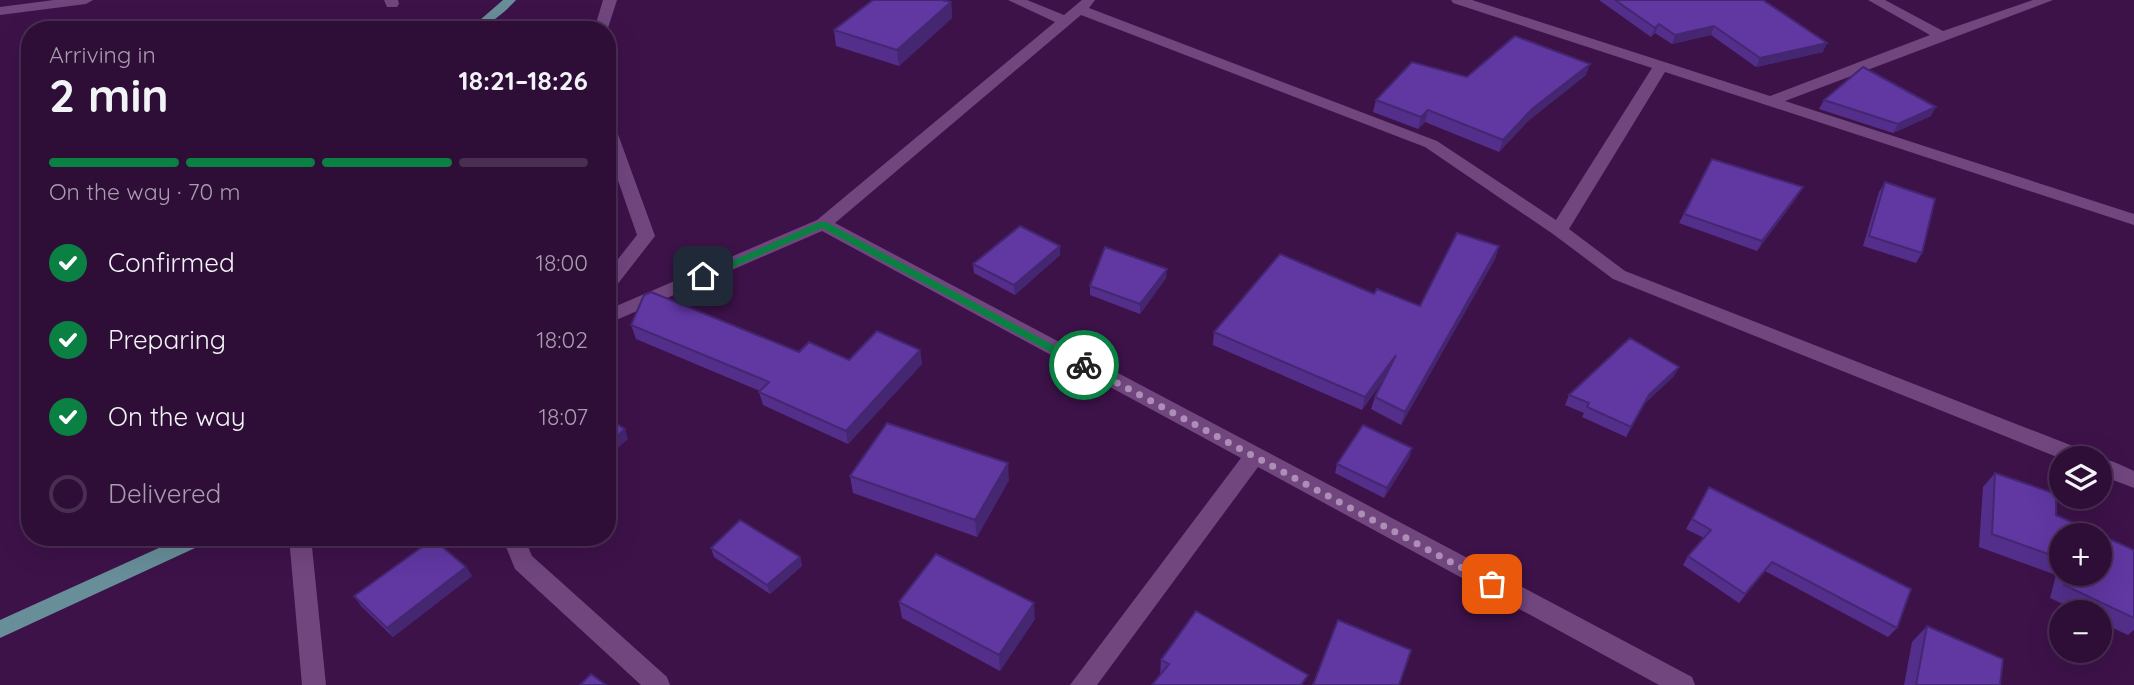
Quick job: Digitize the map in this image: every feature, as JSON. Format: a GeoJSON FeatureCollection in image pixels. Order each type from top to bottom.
{"type":"FeatureCollection","features":[{"type":"Feature","properties":{"kind":"street"},"geometry":{"type":"LineString","coordinates":[[0,12],[86,0]]}},
{"type":"Feature","properties":{"kind":"street"},"geometry":{"type":"LineString","coordinates":[[604,21],[610,0]]}},
{"type":"Feature","properties":{"kind":"street"},"geometry":{"type":"LineString","coordinates":[[1015,0],[1063,20]]}},
{"type":"Feature","properties":{"kind":"street"},"geometry":{"type":"LineString","coordinates":[[1458,0],[2134,220]]}},
{"type":"Feature","properties":{"kind":"street"},"geometry":{"type":"LineString","coordinates":[[1875,0],[1942,36]]}},
{"type":"Feature","properties":{"kind":"street"},"geometry":{"type":"LineString","coordinates":[[1769,102],[1942,36],[2046,0]]}},
{"type":"Feature","properties":{"kind":"street"},"geometry":{"type":"LineString","coordinates":[[616,314],[823,224],[1084,4],[1431,144],[1559,230],[1619,275],[2051,446]]}},
{"type":"Feature","properties":{"kind":"street"},"geometry":{"type":"LineString","coordinates":[[1559,230],[1661,65]]}},
{"type":"Feature","properties":{"kind":"street"},"geometry":{"type":"LineString","coordinates":[[616,151],[646,236],[616,274]]}},
{"type":"Feature","properties":{"kind":"street"},"geometry":{"type":"LineString","coordinates":[[823,224],[1683,685]]}},
{"type":"Feature","properties":{"kind":"street"},"geometry":{"type":"LineString","coordinates":[[1082,685],[1254,457]]}},
{"type":"Feature","properties":{"kind":"street"},"geometry":{"type":"LineString","coordinates":[[2112,471],[2134,480]]}},
{"type":"Feature","properties":{"kind":"street"},"geometry":{"type":"LineString","coordinates":[[301,546],[314,685]]}},
{"type":"Feature","properties":{"kind":"street"},"geometry":{"type":"LineString","coordinates":[[517,546],[523,562],[658,685]]}},
{"type":"Feature","properties":{"kind":"building"},"geometry":{"type":"Polygon","coordinates":[[[873,0],[951,2],[897,50],[834,30],[873,0]]]}},
{"type":"Feature","properties":{"kind":"building"},"geometry":{"type":"Polygon","coordinates":[[[1615,0],[1763,0],[1827,43],[1760,58],[1714,26],[1675,35],[1659,24],[1655,28],[1615,0]]]}},
{"type":"Feature","properties":{"kind":"building"},"geometry":{"type":"Polygon","coordinates":[[[1515,36],[1590,64],[1532,109],[1503,140],[1428,110],[1421,117],[1376,100],[1412,62],[1467,77],[1515,36]]]}},
{"type":"Feature","properties":{"kind":"building"},"geometry":{"type":"Polygon","coordinates":[[[1863,67],[1936,107],[1898,124],[1824,100],[1863,67]]]}},
{"type":"Feature","properties":{"kind":"building"},"geometry":{"type":"Polygon","coordinates":[[[1712,159],[1803,187],[1762,241],[1684,214],[1712,159]]]}},
{"type":"Feature","properties":{"kind":"building"},"geometry":{"type":"Polygon","coordinates":[[[1885,182],[1935,199],[1922,253],[1869,236],[1885,182]]]}},
{"type":"Feature","properties":{"kind":"building"},"geometry":{"type":"Polygon","coordinates":[[[1020,226],[1060,246],[1014,285],[973,264],[1020,226]]]}},
{"type":"Feature","properties":{"kind":"building"},"geometry":{"type":"Polygon","coordinates":[[[1457,233],[1499,246],[1405,412],[1375,397],[1396,355],[1365,397],[1214,332],[1280,254],[1374,294],[1377,289],[1420,306],[1457,233]]]}},
{"type":"Feature","properties":{"kind":"building"},"geometry":{"type":"Polygon","coordinates":[[[1105,247],[1167,269],[1140,304],[1090,286],[1105,247]]]}},
{"type":"Feature","properties":{"kind":"building"},"geometry":{"type":"Polygon","coordinates":[[[651,292],[799,352],[809,342],[849,360],[877,331],[920,350],[846,431],[759,392],[769,382],[631,325],[644,295],[651,292]]]}},
{"type":"Feature","properties":{"kind":"building"},"geometry":{"type":"Polygon","coordinates":[[[1630,338],[1679,367],[1649,395],[1631,427],[1587,407],[1589,403],[1569,395],[1630,338]]]}},
{"type":"Feature","properties":{"kind":"building"},"geometry":{"type":"Polygon","coordinates":[[[887,423],[1008,463],[975,520],[850,476],[887,423]]]}},
{"type":"Feature","properties":{"kind":"building"},"geometry":{"type":"Polygon","coordinates":[[[616,424],[625,429],[616,437],[616,424]]]}},
{"type":"Feature","properties":{"kind":"building"},"geometry":{"type":"Polygon","coordinates":[[[1363,425],[1412,448],[1387,488],[1337,464],[1363,425]]]}},
{"type":"Feature","properties":{"kind":"building"},"geometry":{"type":"Polygon","coordinates":[[[1995,473],[2049,492],[2049,509],[2056,509],[2056,515],[2074,523],[2049,523],[2049,554],[1992,534],[1995,473]]]}},
{"type":"Feature","properties":{"kind":"building"},"geometry":{"type":"Polygon","coordinates":[[[1709,487],[1911,589],[1897,628],[1772,562],[1745,594],[1688,556],[1711,530],[1692,519],[1709,487]]]}},
{"type":"Feature","properties":{"kind":"building"},"geometry":{"type":"Polygon","coordinates":[[[740,520],[800,557],[767,585],[711,548],[740,520]]]}},
{"type":"Feature","properties":{"kind":"building"},"geometry":{"type":"Polygon","coordinates":[[[2112,540],[2134,550],[2134,618],[2112,608],[2112,600],[2096,600],[2066,586],[2112,586],[2112,540]]]}},
{"type":"Feature","properties":{"kind":"building"},"geometry":{"type":"Polygon","coordinates":[[[423,546],[441,546],[466,567],[387,628],[354,596],[423,546]]]}},
{"type":"Feature","properties":{"kind":"building"},"geometry":{"type":"Polygon","coordinates":[[[936,554],[1034,603],[999,655],[899,602],[936,554]]]}},
{"type":"Feature","properties":{"kind":"building"},"geometry":{"type":"Polygon","coordinates":[[[1196,611],[1308,675],[1301,685],[1152,685],[1169,664],[1161,660],[1196,611]]]}},
{"type":"Feature","properties":{"kind":"building"},"geometry":{"type":"Polygon","coordinates":[[[1338,620],[1411,650],[1399,685],[1313,685],[1338,620]]]}},
{"type":"Feature","properties":{"kind":"building"},"geometry":{"type":"Polygon","coordinates":[[[1927,626],[2003,659],[2000,685],[1916,685],[1927,626]]]}},
{"type":"Feature","properties":{"kind":"building"},"geometry":{"type":"Polygon","coordinates":[[[591,674],[606,685],[580,685],[591,674]]]}},
{"type":"Feature","properties":{"kind":"waterway"},"geometry":{"type":"LineString","coordinates":[[485,21],[510,0]]}},
{"type":"Feature","properties":{"kind":"waterway"},"geometry":{"type":"LineString","coordinates":[[0,629],[182,546]]}},
{"type":"Feature","properties":{"kind":"way so far"},"geometry":{"type":"LineString","coordinates":[[1084,365],[1492,584]]}},
{"type":"Feature","properties":{"kind":"route"},"geometry":{"type":"LineString","coordinates":[[703,276],[823,224],[1084,365]]}}]}
